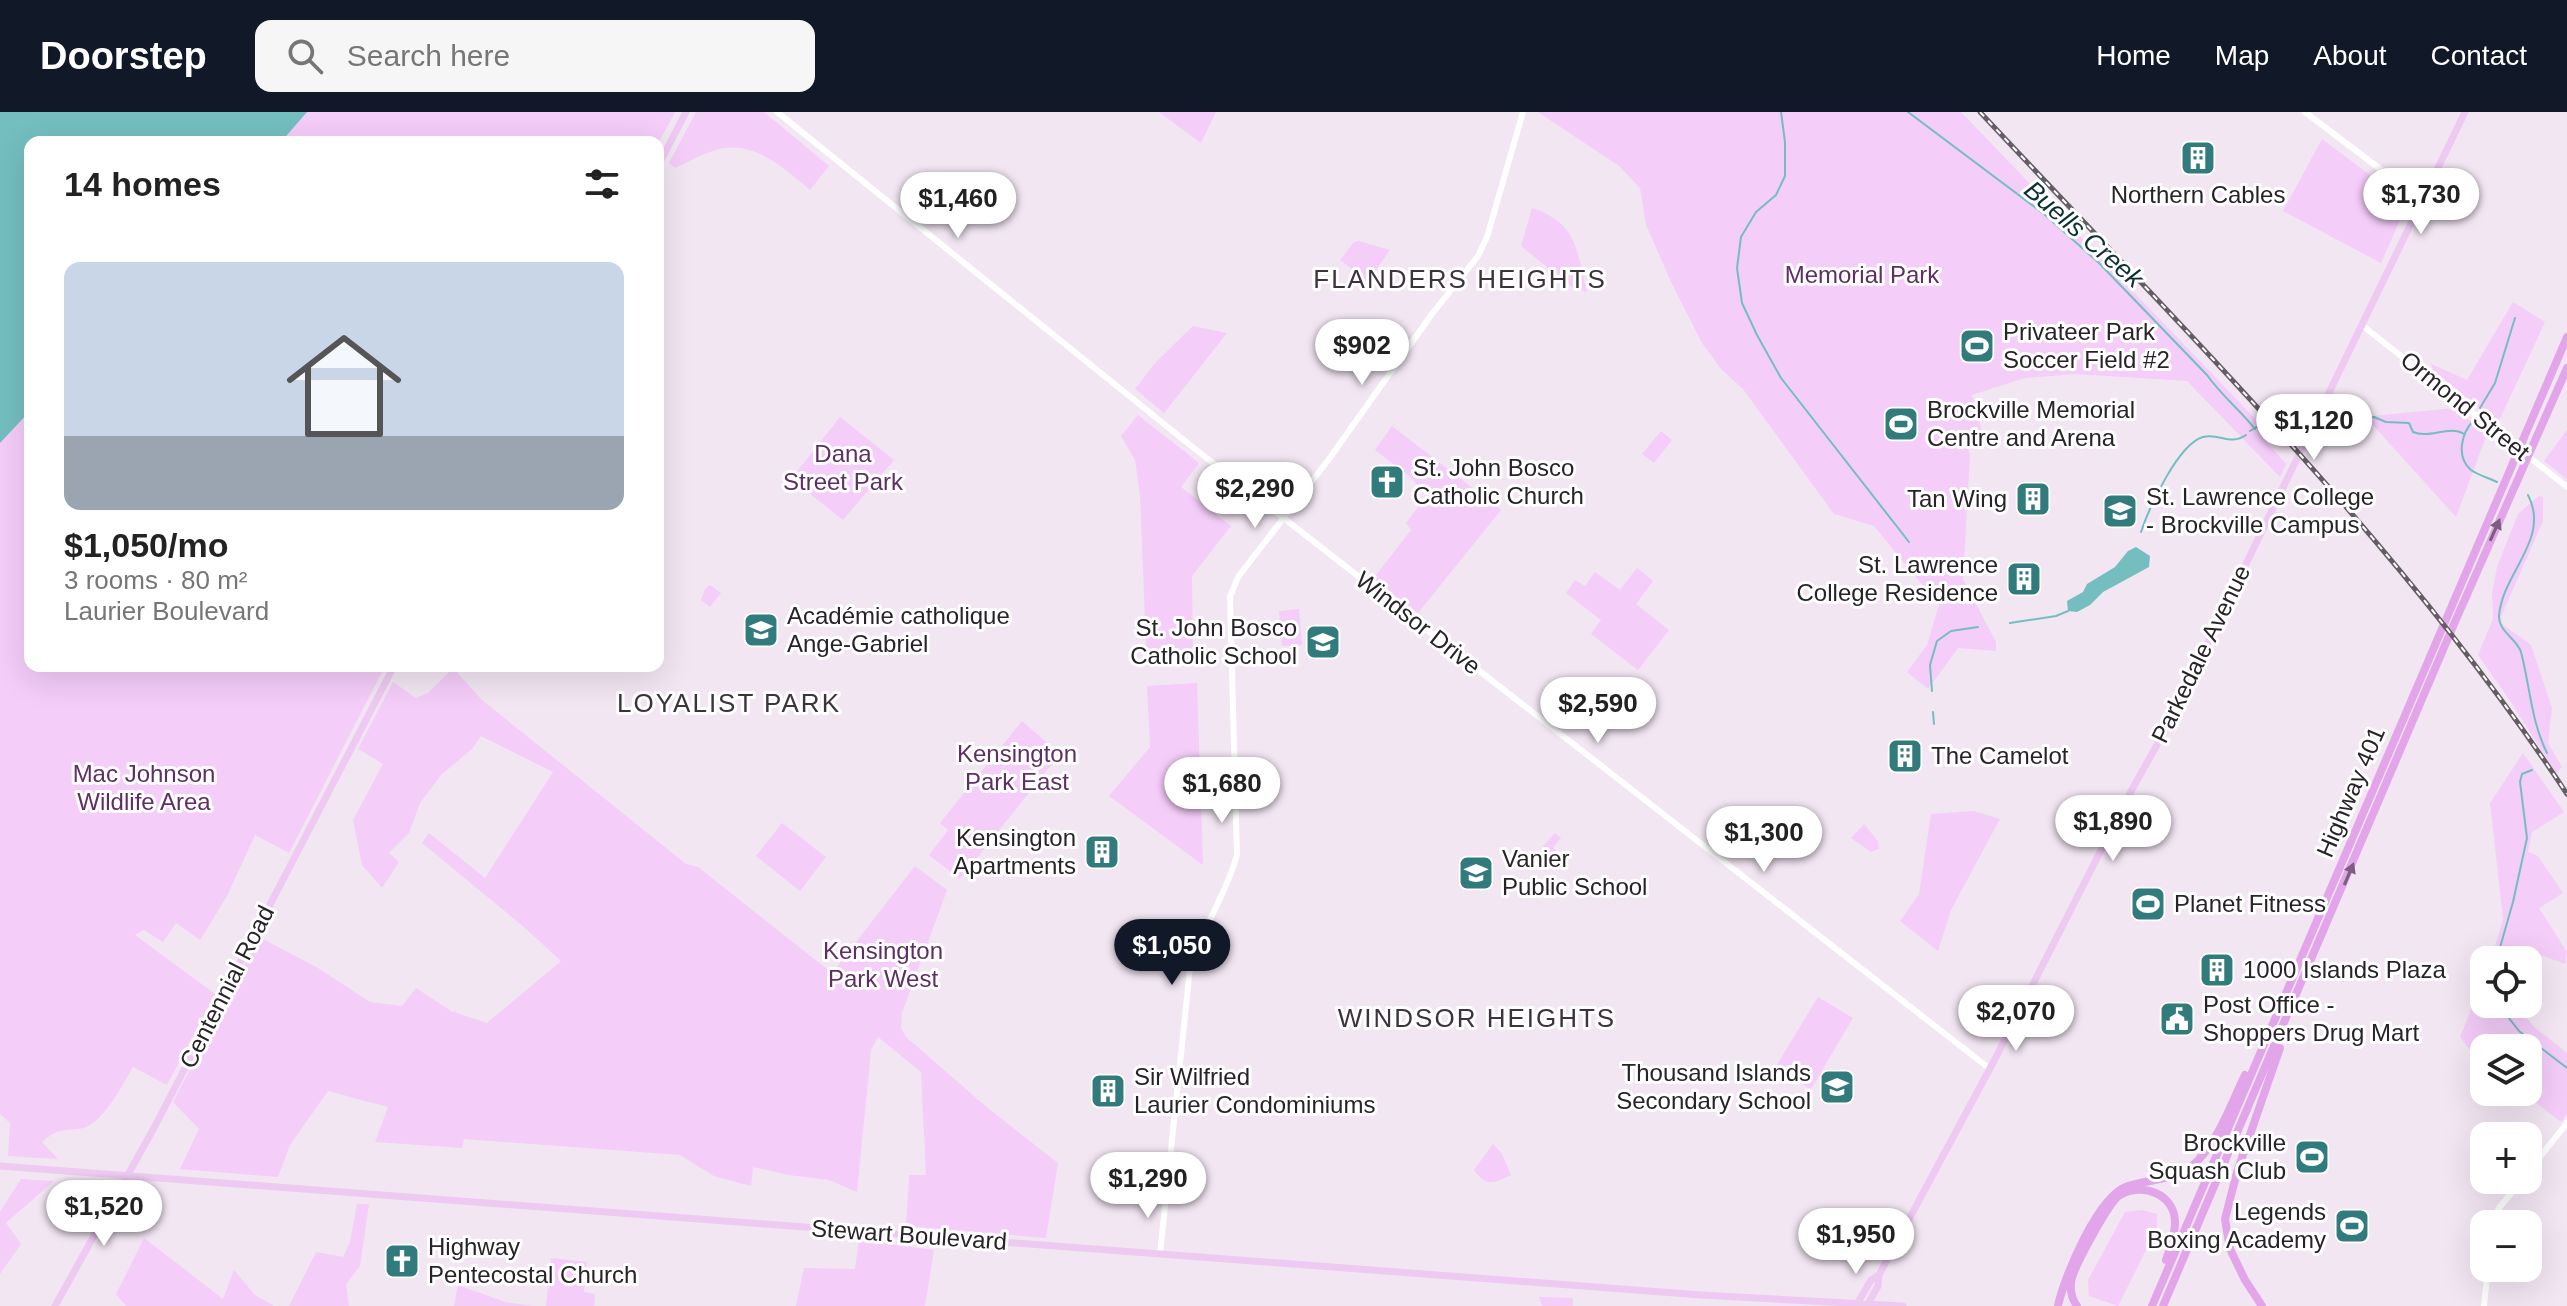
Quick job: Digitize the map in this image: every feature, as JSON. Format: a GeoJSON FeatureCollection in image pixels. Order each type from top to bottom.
{"type":"FeatureCollection","features":[{"type":"Feature","properties":{"kind":"highway","name":"Highway 401"},"geometry":{"type":"LineString","coordinates":[[2511,484],[2530,426],[2567,337]]}},
{"type":"Feature","properties":{"kind":"highway","name":"Highway 401"},"geometry":{"type":"LineString","coordinates":[[2163,1306],[2442,654],[2451,621],[2511,484],[2567,368]]}},
{"type":"Feature","properties":{"kind":"highway","name":"Highway 401"},"geometry":{"type":"LineString","coordinates":[[2150,1306],[2436,644],[2451,621]]}},
{"type":"Feature","properties":{"kind":"highway"},"geometry":{"type":"LineString","coordinates":[[2262,1306],[2230,1249],[2225,1219],[2237,1172],[2294,1013],[2295,1001]]}},
{"type":"Feature","properties":{"kind":"highway"},"geometry":{"type":"LineString","coordinates":[[2058,1306],[2065,1276],[2109,1198],[2128,1185],[2181,1174],[2200,1158],[2254,1056],[2266,1040]]}},
{"type":"Feature","properties":{"kind":"highway"},"geometry":{"type":"LineString","coordinates":[[2077,1306],[2072,1296],[2071,1281],[2101,1222],[2117,1197],[2139,1189],[2152,1191],[2165,1200],[2175,1222],[2150,1306]]}},
{"type":"Feature","properties":{"kind":"main road"},"geometry":{"type":"LineString","coordinates":[[664,154],[686,112]]}},
{"type":"Feature","properties":{"kind":"main road","name":"Parkedale Avenue"},"geometry":{"type":"LineString","coordinates":[[1862,1305],[1878,1286],[1879,1275],[1990,1069],[2134,784],[2167,727],[2465,112]]}},
{"type":"Feature","properties":{"kind":"main road","name":"Centennial Road"},"geometry":{"type":"LineString","coordinates":[[55,1306],[391,672]]}},
{"type":"Feature","properties":{"kind":"main road","name":"Stewart Boulevard"},"geometry":{"type":"LineString","coordinates":[[0,1166],[1820,1304],[1827,1300],[1903,1306]]}},
{"type":"Feature","properties":{"kind":"main road","name":"Parkedale Avenue"},"geometry":{"type":"LineString","coordinates":[[1862,1305],[1871,1280],[1879,1275]]}},
{"type":"Feature","properties":{"kind":"main road"},"geometry":{"type":"LineString","coordinates":[[1878,1286],[1882,1299],[1889,1305]]}},
{"type":"Feature","properties":{"kind":"street","name":"Windsor Drive"},"geometry":{"type":"LineString","coordinates":[[777,112],[1283,518],[1990,1069]]}},
{"type":"Feature","properties":{"kind":"street"},"geometry":{"type":"LineString","coordinates":[[1160,1254],[1190,968],[1197,944],[1231,879],[1237,855],[1230,597],[1238,577],[1478,256],[1487,237],[1523,112]]}},
{"type":"Feature","properties":{"kind":"street"},"geometry":{"type":"LineString","coordinates":[[2305,112],[2421,200]]}},
{"type":"Feature","properties":{"kind":"street","name":"Ormond Street"},"geometry":{"type":"LineString","coordinates":[[2363,326],[2567,487]]}},
{"type":"Feature","properties":{"kind":"street"},"geometry":{"type":"LineString","coordinates":[[2542,1154],[2567,1123]]}},
{"type":"Feature","properties":{"kind":"street"},"geometry":{"type":"LineString","coordinates":[[2498,1210],[2510,1194]]}},
{"type":"Feature","properties":{"kind":"street"},"geometry":{"type":"LineString","coordinates":[[2484,1306],[2487,1282]]}},
{"type":"Feature","properties":{"kind":"green space","name":"Mac Johnson Wildlife Area"},"geometry":{"type":"Polygon","coordinates":[[[0,112],[675,112],[662,136],[24,136],[24,672],[382,672],[289,853],[255,835],[227,896],[200,940],[176,923],[163,942],[144,930],[135,935],[215,994],[167,1085],[133,1067],[114,1099],[90,1125],[56,1132],[42,1142],[58,1159],[8,1156],[10,1123],[0,1114],[0,112]]]}},
{"type":"Feature","properties":{"kind":"green space"},"geometry":{"type":"Polygon","coordinates":[[[696,112],[764,112],[829,166],[810,190],[767,158],[743,149],[716,150],[675,168],[669,163],[696,112]]]}},
{"type":"Feature","properties":{"kind":"green space"},"geometry":{"type":"Polygon","coordinates":[[[1159,112],[1216,112],[1201,143],[1159,112]]]}},
{"type":"Feature","properties":{"kind":"green space","name":"Memorial Park"},"geometry":{"type":"Polygon","coordinates":[[[1538,112],[1961,112],[2265,429],[2263,438],[2286,464],[2280,477],[2187,381],[2076,374],[2025,378],[1972,395],[1984,438],[1967,445],[1970,455],[1963,579],[1996,642],[1996,651],[1958,648],[1928,689],[1907,672],[1927,645],[1939,605],[1874,526],[1834,514],[1743,389],[1721,369],[1702,343],[1646,225],[1640,188],[1619,166],[1538,112]]]}},
{"type":"Feature","properties":{"kind":"green space"},"geometry":{"type":"Polygon","coordinates":[[[2322,139],[2406,202],[2381,263],[2283,211],[2322,139]]]}},
{"type":"Feature","properties":{"kind":"green space"},"geometry":{"type":"Polygon","coordinates":[[[1532,208],[1559,222],[1573,240],[1587,292],[1573,288],[1521,246],[1532,208]]]}},
{"type":"Feature","properties":{"kind":"green space"},"geometry":{"type":"Polygon","coordinates":[[[1354,242],[1390,250],[1368,281],[1340,260],[1354,242]]]}},
{"type":"Feature","properties":{"kind":"green space"},"geometry":{"type":"Polygon","coordinates":[[[2513,302],[2545,322],[2498,423],[2433,370],[2431,364],[2467,380],[2513,302]]]}},
{"type":"Feature","properties":{"kind":"green space"},"geometry":{"type":"Polygon","coordinates":[[[1193,326],[1227,333],[1164,413],[1135,389],[1156,362],[1193,326]]]}},
{"type":"Feature","properties":{"kind":"green space"},"geometry":{"type":"Polygon","coordinates":[[[2454,408],[2487,434],[2456,517],[2372,424],[2372,416],[2454,408]]]}},
{"type":"Feature","properties":{"kind":"green space"},"geometry":{"type":"Polygon","coordinates":[[[1138,415],[1199,463],[1181,487],[1231,526],[1192,576],[1193,664],[1147,667],[1140,495],[1135,460],[1121,436],[1138,415]]]}},
{"type":"Feature","properties":{"kind":"green space","name":"Dana Street Park"},"geometry":{"type":"Polygon","coordinates":[[[840,417],[894,460],[843,520],[791,479],[840,417]]]}},
{"type":"Feature","properties":{"kind":"green space"},"geometry":{"type":"Polygon","coordinates":[[[1392,426],[1501,510],[1418,613],[1373,579],[1411,530],[1406,523],[1427,495],[1408,475],[1375,450],[1392,426]]]}},
{"type":"Feature","properties":{"kind":"green space"},"geometry":{"type":"Polygon","coordinates":[[[2567,430],[2567,479],[2544,461],[2567,430]]]}},
{"type":"Feature","properties":{"kind":"green space"},"geometry":{"type":"Polygon","coordinates":[[[1661,431],[1672,440],[1654,463],[1642,454],[1661,431]]]}},
{"type":"Feature","properties":{"kind":"green space"},"geometry":{"type":"Polygon","coordinates":[[[2539,496],[2543,497],[2543,521],[2501,617],[2502,624],[2531,645],[2552,708],[2548,743],[2562,767],[2556,773],[2478,655],[2493,619],[2492,593],[2497,567],[2518,514],[2539,496]]]}},
{"type":"Feature","properties":{"kind":"green space"},"geometry":{"type":"Polygon","coordinates":[[[1637,568],[1653,581],[1636,604],[1669,630],[1638,670],[1591,634],[1601,620],[1566,593],[1575,580],[1585,586],[1595,572],[1620,590],[1637,568]]]}},
{"type":"Feature","properties":{"kind":"green space"},"geometry":{"type":"Polygon","coordinates":[[[710,585],[721,593],[710,607],[701,600],[710,585]]]}},
{"type":"Feature","properties":{"kind":"green space"},"geometry":{"type":"Polygon","coordinates":[[[1299,609],[1302,645],[1282,646],[1279,611],[1299,609]]]}},
{"type":"Feature","properties":{"kind":"green space","name":"Kensington Park West"},"geometry":{"type":"Polygon","coordinates":[[[449,672],[457,672],[482,700],[686,864],[698,867],[832,973],[915,866],[947,890],[902,1013],[901,1028],[906,1037],[989,1109],[1058,1163],[1046,1238],[906,1226],[909,1175],[926,1175],[921,1072],[878,1037],[871,1050],[857,1192],[829,1180],[753,1167],[751,1186],[714,1176],[680,1155],[464,1139],[462,1148],[375,1142],[388,1107],[328,1091],[290,1145],[278,1177],[180,1169],[199,1129],[173,1102],[259,937],[318,968],[370,1002],[402,1006],[416,988],[451,1011],[487,1023],[561,961],[422,843],[429,833],[485,878],[553,772],[481,736],[472,749],[441,775],[420,803],[409,833],[389,853],[399,862],[382,888],[362,865],[353,820],[383,764],[358,749],[393,682],[416,698],[428,693],[449,672]]]}},
{"type":"Feature","properties":{"kind":"green space"},"geometry":{"type":"Polygon","coordinates":[[[1197,683],[1203,865],[1109,796],[1150,747],[1147,686],[1197,683]]]}},
{"type":"Feature","properties":{"kind":"green space","name":"Kensington Park East"},"geometry":{"type":"Polygon","coordinates":[[[1022,721],[1060,754],[960,879],[929,855],[948,830],[940,823],[1022,721]]]}},
{"type":"Feature","properties":{"kind":"green space"},"geometry":{"type":"Polygon","coordinates":[[[2523,753],[2564,812],[2532,832],[2528,852],[2538,856],[2563,893],[2539,908],[2567,952],[2565,964],[2542,956],[2542,946],[2495,946],[2503,919],[2490,803],[2523,753]]]}},
{"type":"Feature","properties":{"kind":"green space"},"geometry":{"type":"Polygon","coordinates":[[[1974,811],[2000,819],[1951,910],[1938,951],[1900,921],[1919,894],[1931,814],[1974,811]]]}},
{"type":"Feature","properties":{"kind":"green space"},"geometry":{"type":"Polygon","coordinates":[[[782,823],[826,857],[800,891],[756,856],[782,823]]]}},
{"type":"Feature","properties":{"kind":"green space"},"geometry":{"type":"Polygon","coordinates":[[[1864,824],[1878,841],[1879,849],[1871,852],[1851,838],[1864,824]]]}},
{"type":"Feature","properties":{"kind":"green space"},"geometry":{"type":"Polygon","coordinates":[[[1555,833],[1561,838],[1553,848],[1557,851],[1545,865],[1541,861],[1545,857],[1542,854],[1543,846],[1555,833]]]}},
{"type":"Feature","properties":{"kind":"green space"},"geometry":{"type":"Polygon","coordinates":[[[1818,997],[1853,1018],[1811,1089],[1775,1068],[1818,997]]]}},
{"type":"Feature","properties":{"kind":"green space"},"geometry":{"type":"Polygon","coordinates":[[[2470,1012],[2470,1018],[2526,1018],[2567,1053],[2567,1114],[2561,1122],[2540,1106],[2542,1034],[2470,1034],[2470,1050],[2460,1037],[2470,1012]]]}},
{"type":"Feature","properties":{"kind":"green space"},"geometry":{"type":"Polygon","coordinates":[[[1493,1144],[1502,1154],[1511,1175],[1487,1182],[1474,1170],[1493,1144]]]}},
{"type":"Feature","properties":{"kind":"green space"},"geometry":{"type":"Polygon","coordinates":[[[21,1179],[54,1181],[6,1223],[21,1244],[0,1274],[0,1212],[21,1179]]]}},
{"type":"Feature","properties":{"kind":"green space"},"geometry":{"type":"Polygon","coordinates":[[[357,1204],[369,1204],[360,1266],[346,1284],[349,1306],[289,1306],[316,1252],[343,1257],[350,1242],[357,1204]]]}},
{"type":"Feature","properties":{"kind":"green space"},"geometry":{"type":"Polygon","coordinates":[[[2142,1210],[2157,1214],[2157,1228],[2118,1306],[2089,1296],[2088,1280],[2125,1212],[2142,1210]]]}},
{"type":"Feature","properties":{"kind":"green space"},"geometry":{"type":"Polygon","coordinates":[[[144,1238],[223,1299],[234,1270],[255,1295],[274,1306],[126,1306],[116,1294],[144,1238]]]}},
{"type":"Feature","properties":{"kind":"green space"},"geometry":{"type":"Polygon","coordinates":[[[859,1240],[934,1250],[925,1306],[796,1306],[804,1268],[855,1269],[859,1240]]]}},
{"type":"Feature","properties":{"kind":"green space"},"geometry":{"type":"Polygon","coordinates":[[[551,1258],[587,1262],[584,1292],[595,1294],[594,1306],[546,1306],[551,1258]]]}},
{"type":"Feature","properties":{"kind":"green space"},"geometry":{"type":"Polygon","coordinates":[[[458,1285],[505,1302],[535,1306],[454,1306],[458,1285]]]}},
{"type":"Feature","properties":{"kind":"green space"},"geometry":{"type":"Polygon","coordinates":[[[1539,1297],[1573,1298],[1573,1306],[1542,1306],[1539,1297]]]}},
{"type":"Feature","properties":{"kind":"water"},"geometry":{"type":"Polygon","coordinates":[[[0,112],[307,112],[286,136],[24,136],[24,417],[0,443],[0,112]]]}},
{"type":"Feature","properties":{"kind":"water"},"geometry":{"type":"Polygon","coordinates":[[[2136,547],[2150,556],[2149,567],[2103,592],[2090,605],[2077,612],[2068,611],[2067,601],[2115,567],[2128,551],[2136,547]]]}},
{"type":"Feature","properties":{"kind":"waterway"},"geometry":{"type":"LineString","coordinates":[[1781,112],[1785,176],[1776,195],[1756,212],[1741,237],[1737,268],[1742,303],[1781,378],[1909,542]]}},
{"type":"Feature","properties":{"kind":"waterway","name":"Buells Creek"},"geometry":{"type":"LineString","coordinates":[[1908,112],[2044,214],[2099,263],[2255,429]]}},
{"type":"Feature","properties":{"kind":"waterway"},"geometry":{"type":"LineString","coordinates":[[2480,408],[2495,383],[2515,318]]}},
{"type":"Feature","properties":{"kind":"waterway","name":"Buells Creek"},"geometry":{"type":"LineString","coordinates":[[2323,430],[2374,417],[2386,422],[2409,423],[2413,432],[2419,434],[2452,431],[2464,434]]}},
{"type":"Feature","properties":{"kind":"waterway","name":"Buells Creek"},"geometry":{"type":"LineString","coordinates":[[2250,431],[2272,418],[2293,426],[2302,424]]}},
{"type":"Feature","properties":{"kind":"waterway","name":"Buells Creek"},"geometry":{"type":"LineString","coordinates":[[2473,421],[2463,439],[2463,459],[2471,470],[2497,482]]}},
{"type":"Feature","properties":{"kind":"waterway"},"geometry":{"type":"LineString","coordinates":[[2141,532],[2166,478],[2193,442],[2203,437],[2235,439],[2246,435]]}},
{"type":"Feature","properties":{"kind":"waterway","name":"Buells Creek"},"geometry":{"type":"LineString","coordinates":[[2528,495],[2534,526],[2502,600],[2499,621],[2521,652],[2534,716],[2547,753]]}},
{"type":"Feature","properties":{"kind":"waterway"},"geometry":{"type":"LineString","coordinates":[[2010,623],[2056,616],[2068,611]]}},
{"type":"Feature","properties":{"kind":"waterway"},"geometry":{"type":"LineString","coordinates":[[1932,691],[1930,665],[1937,641],[1951,631],[1978,627]]}},
{"type":"Feature","properties":{"kind":"waterway"},"geometry":{"type":"LineString","coordinates":[[1933,712],[1934,724]]}},
{"type":"Feature","properties":{"kind":"waterway","name":"Buells Creek"},"geometry":{"type":"LineString","coordinates":[[2500,946],[2527,838],[2520,782],[2522,774],[2532,770]]}},
{"type":"Feature","properties":{"kind":"waterway","name":"Buells Creek"},"geometry":{"type":"LineString","coordinates":[[2509,1018],[2519,1031],[2567,1068]]}},
{"type":"Feature","properties":{"kind":"railway"},"geometry":{"type":"LineString","coordinates":[[1980,112],[2212,358],[2363,527],[2435,614],[2567,794]]}},
{"type":"Feature","properties":{"kind":"place","name":"Northern Cables"},"geometry":{"type":"Point","coordinates":[2198,158]}},
{"type":"Feature","properties":{"kind":"place","name":"Privateer Park Soccer Field #2"},"geometry":{"type":"Point","coordinates":[1977,346]}},
{"type":"Feature","properties":{"kind":"place","name":"Brockville Memorial Centre and Arena"},"geometry":{"type":"Point","coordinates":[1901,424]}},
{"type":"Feature","properties":{"kind":"place","name":"St. John Bosco Catholic Church"},"geometry":{"type":"Point","coordinates":[1387,482]}},
{"type":"Feature","properties":{"kind":"place","name":"Tan Wing"},"geometry":{"type":"Point","coordinates":[2033,499]}},
{"type":"Feature","properties":{"kind":"place","name":"St. Lawrence College - Brockville Campus"},"geometry":{"type":"Point","coordinates":[2120,511]}},
{"type":"Feature","properties":{"kind":"place","name":"St. Lawrence College Residence"},"geometry":{"type":"Point","coordinates":[2024,579]}},
{"type":"Feature","properties":{"kind":"place","name":"Académie catholique Ange-Gabriel"},"geometry":{"type":"Point","coordinates":[761,630]}},
{"type":"Feature","properties":{"kind":"place","name":"St. John Bosco Catholic School"},"geometry":{"type":"Point","coordinates":[1323,642]}},
{"type":"Feature","properties":{"kind":"place","name":"The Camelot"},"geometry":{"type":"Point","coordinates":[1905,756]}},
{"type":"Feature","properties":{"kind":"place","name":"Kensington Apartments"},"geometry":{"type":"Point","coordinates":[1102,852]}},
{"type":"Feature","properties":{"kind":"place","name":"Vanier Public School"},"geometry":{"type":"Point","coordinates":[1476,873]}},
{"type":"Feature","properties":{"kind":"place","name":"Planet Fitness"},"geometry":{"type":"Point","coordinates":[2148,904]}},
{"type":"Feature","properties":{"kind":"place","name":"1000 Islands Plaza"},"geometry":{"type":"Point","coordinates":[2217,970]}},
{"type":"Feature","properties":{"kind":"place","name":"Post Office - Shoppers Drug Mart"},"geometry":{"type":"Point","coordinates":[2177,1019]}},
{"type":"Feature","properties":{"kind":"place","name":"Thousand Islands Secondary School"},"geometry":{"type":"Point","coordinates":[1837,1087]}},
{"type":"Feature","properties":{"kind":"place","name":"Sir Wilfried Laurier Condominiums"},"geometry":{"type":"Point","coordinates":[1108,1091]}},
{"type":"Feature","properties":{"kind":"place","name":"Brockville Squash Club"},"geometry":{"type":"Point","coordinates":[2312,1157]}},
{"type":"Feature","properties":{"kind":"place","name":"Legends Boxing Academy"},"geometry":{"type":"Point","coordinates":[2352,1226]}},
{"type":"Feature","properties":{"kind":"place","name":"Highway Pentecostal Church"},"geometry":{"type":"Point","coordinates":[402,1261]}},
{"type":"Feature","properties":{"kind":"district","name":"FLANDERS HEIGHTS"},"geometry":{"type":"Point","coordinates":[1460,279]}},
{"type":"Feature","properties":{"kind":"district","name":"LOYALIST PARK"},"geometry":{"type":"Point","coordinates":[729,703]}},
{"type":"Feature","properties":{"kind":"district","name":"WINDSOR HEIGHTS"},"geometry":{"type":"Point","coordinates":[1477,1018]}}]}
